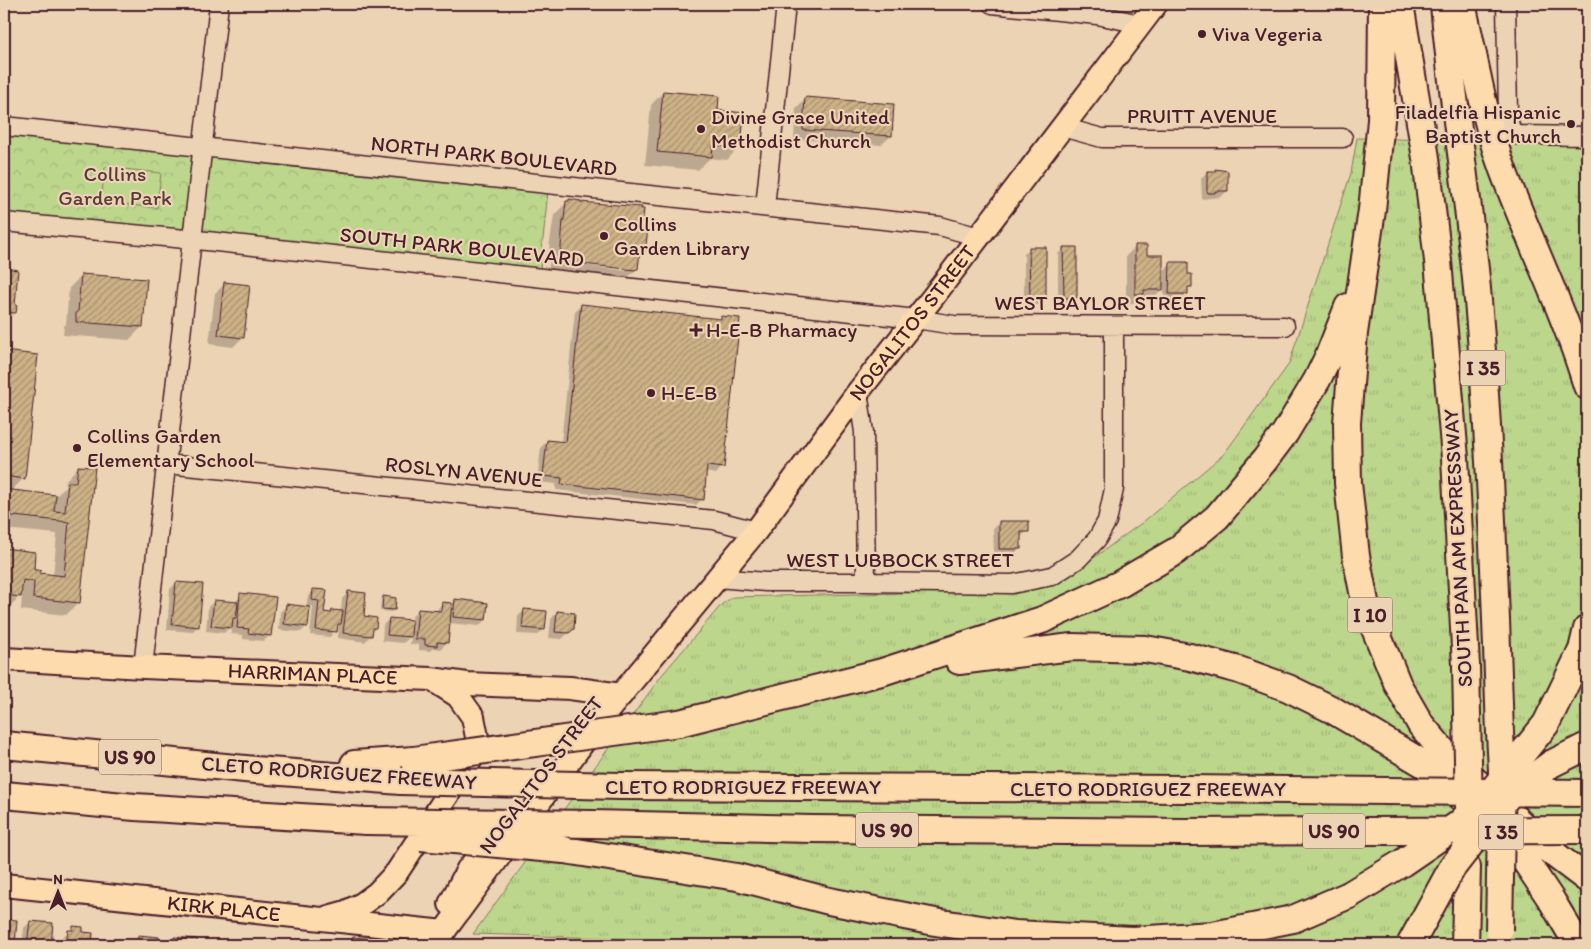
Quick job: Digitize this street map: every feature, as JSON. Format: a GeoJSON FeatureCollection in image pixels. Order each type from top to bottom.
{"type":"FeatureCollection","features":[{"type":"Feature","properties":{"kind":"highway","name":"I 10"},"geometry":{"type":"LineString","coordinates":[[1382,4],[1381,120],[1372,210],[1354,333],[1347,452],[1350,508],[1356,556],[1366,607],[1398,685],[1427,731],[1448,757],[1546,848],[1587,879]]}},
{"type":"Feature","properties":{"kind":"highway","name":"SOUTH PAN AM EXPRESSWAY"},"geometry":{"type":"LineString","coordinates":[[1400,4],[1426,158],[1438,261],[1455,458],[1466,666],[1469,802],[1465,945]]}},
{"type":"Feature","properties":{"kind":"highway","name":"SOUTH PAN AM EXPRESSWAY"},"geometry":{"type":"LineString","coordinates":[[1444,4],[1476,287],[1488,428],[1502,779],[1498,938]]}},
{"type":"Feature","properties":{"kind":"highway"},"geometry":{"type":"LineString","coordinates":[[1462,4],[1492,136],[1524,223],[1570,331],[1587,386]]}},
{"type":"Feature","properties":{"kind":"highway"},"geometry":{"type":"LineString","coordinates":[[1524,223],[1587,333]]}},
{"type":"Feature","properties":{"kind":"highway"},"geometry":{"type":"LineString","coordinates":[[407,771],[679,723],[882,672],[1042,620],[1128,579],[1176,551],[1218,518],[1264,461],[1300,410],[1329,354],[1363,269]]}},
{"type":"Feature","properties":{"kind":"highway"},"geometry":{"type":"LineString","coordinates":[[361,826],[564,850],[737,878],[829,901],[935,922],[1015,934],[1133,940],[1213,936],[1293,919],[1349,895],[1402,863],[1458,824],[1496,786],[1546,724],[1585,639]]}},
{"type":"Feature","properties":{"kind":"highway"},"geometry":{"type":"LineString","coordinates":[[882,672],[1072,646],[1145,649],[1190,657],[1240,670],[1288,688],[1331,709],[1429,767],[1522,856],[1578,945]]}},
{"type":"Feature","properties":{"kind":"highway","name":"CLETO RODRIGUEZ FREEWAY"},"geometry":{"type":"LineString","coordinates":[[4,745],[255,770],[407,771],[620,786],[1587,793]]}},
{"type":"Feature","properties":{"kind":"highway"},"geometry":{"type":"LineString","coordinates":[[1410,945],[1452,868],[1507,797],[1551,764],[1587,746]]}},
{"type":"Feature","properties":{"kind":"highway","name":"US 90"},"geometry":{"type":"LineString","coordinates":[[4,795],[361,826]]}},
{"type":"Feature","properties":{"kind":"highway","name":"CLETO RODRIGUEZ FREEWAY"},"geometry":{"type":"LineString","coordinates":[[361,826],[592,824],[812,829],[1182,832],[1587,830]]}},
{"type":"Feature","properties":{"kind":"highway"},"geometry":{"type":"LineString","coordinates":[[1015,934],[1038,945]]}},
{"type":"Feature","properties":{"kind":"main road","name":"NOGALITOS STREET"},"geometry":{"type":"LineString","coordinates":[[439,939],[596,724],[612,694],[667,640],[756,531],[858,392],[916,319],[1156,4]]}},
{"type":"Feature","properties":{"kind":"main road","name":"HARRIMAN PLACE"},"geometry":{"type":"LineString","coordinates":[[4,659],[143,667],[432,679],[467,684],[570,688],[612,694]]}},
{"type":"Feature","properties":{"kind":"main road"},"geometry":{"type":"LineString","coordinates":[[320,919],[346,912],[362,904],[377,893],[397,872],[479,747],[473,717],[458,696],[432,679]]}},
{"type":"Feature","properties":{"kind":"main road","name":"KIRK PLACE"},"geometry":{"type":"LineString","coordinates":[[4,885],[320,919],[439,939]]}},
{"type":"Feature","properties":{"kind":"street"},"geometry":{"type":"LineString","coordinates":[[143,667],[219,4]]}},
{"type":"Feature","properties":{"kind":"street"},"geometry":{"type":"LineString","coordinates":[[765,207],[786,4]]}},
{"type":"Feature","properties":{"kind":"street"},"geometry":{"type":"LineString","coordinates":[[992,4],[1097,14],[1141,24]]}},
{"type":"Feature","properties":{"kind":"street"},"geometry":{"type":"LineString","coordinates":[[1506,4],[1508,113],[1510,128],[1515,135],[1587,136]]}},
{"type":"Feature","properties":{"kind":"street","name":"NORTH PARK BOULEVARD"},"geometry":{"type":"LineString","coordinates":[[4,126],[940,226],[979,236]]}},
{"type":"Feature","properties":{"kind":"street","name":"PRUITT AVENUE"},"geometry":{"type":"LineString","coordinates":[[1062,127],[1102,138],[1343,138]]}},
{"type":"Feature","properties":{"kind":"street","name":"SOUTH PARK BOULEVARD"},"geometry":{"type":"LineString","coordinates":[[4,222],[192,240],[916,319]]}},
{"type":"Feature","properties":{"kind":"street","name":"WEST BAYLOR STREET"},"geometry":{"type":"LineString","coordinates":[[916,319],[954,325],[1285,326]]}},
{"type":"Feature","properties":{"kind":"street","name":"WEST LUBBOCK STREET"},"geometry":{"type":"LineString","coordinates":[[717,578],[766,582],[1012,584],[1052,576],[1078,559],[1097,538],[1107,521],[1114,489],[1114,326]]}},
{"type":"Feature","properties":{"kind":"street"},"geometry":{"type":"LineString","coordinates":[[858,392],[864,432],[866,582]]}},
{"type":"Feature","properties":{"kind":"street","name":"ROSLYN AVENUE"},"geometry":{"type":"LineString","coordinates":[[167,464],[714,520],[756,531]]}},
{"type":"Feature","properties":{"kind":"green space","name":"Collins Garden Park"},"geometry":{"type":"Polygon","coordinates":[[[4,134],[548,191],[540,269],[4,214],[4,134]]]}},
{"type":"Feature","properties":{"kind":"green space"},"geometry":{"type":"Polygon","coordinates":[[[1357,138],[1587,144],[1587,945],[669,945],[640,939],[473,934],[662,675],[722,604],[733,597],[1031,590],[1052,584],[1084,565],[1143,522],[1224,454],[1289,364],[1351,173],[1357,138]]]}},
{"type":"Feature","properties":{"kind":"green space"},"geometry":{"type":"Polygon","coordinates":[[[105,167],[161,173],[157,208],[101,202],[105,167]]]}},
{"type":"Feature","properties":{"kind":"building","name":"Divine Grace United Methodist Church"},"geometry":{"type":"Polygon","coordinates":[[[663,91],[719,96],[718,110],[744,113],[741,148],[713,145],[712,157],[657,152],[663,91]]]}},
{"type":"Feature","properties":{"kind":"building"},"geometry":{"type":"Polygon","coordinates":[[[805,97],[894,104],[892,136],[803,130],[805,97]]]}},
{"type":"Feature","properties":{"kind":"building"},"geometry":{"type":"Polygon","coordinates":[[[1215,169],[1228,171],[1228,191],[1208,193],[1207,171],[1215,171],[1215,169]]]}},
{"type":"Feature","properties":{"kind":"building","name":"Collins Garden Library"},"geometry":{"type":"Polygon","coordinates":[[[569,199],[580,202],[642,207],[641,209],[644,209],[642,229],[648,229],[645,252],[640,251],[638,269],[574,263],[574,265],[563,264],[560,261],[563,220],[566,201],[569,201],[569,199]]]}},
{"type":"Feature","properties":{"kind":"building"},"geometry":{"type":"Polygon","coordinates":[[[1135,245],[1147,245],[1147,255],[1163,255],[1163,290],[1144,290],[1144,294],[1135,294],[1135,245]]]}},
{"type":"Feature","properties":{"kind":"building"},"geometry":{"type":"Polygon","coordinates":[[[1029,247],[1046,247],[1046,299],[1030,299],[1029,247]]]}},
{"type":"Feature","properties":{"kind":"building"},"geometry":{"type":"Polygon","coordinates":[[[1063,247],[1077,247],[1077,298],[1064,298],[1063,247]]]}},
{"type":"Feature","properties":{"kind":"building"},"geometry":{"type":"Polygon","coordinates":[[[1170,262],[1188,262],[1188,274],[1192,274],[1192,287],[1188,287],[1188,294],[1169,294],[1170,262]]]}},
{"type":"Feature","properties":{"kind":"building"},"geometry":{"type":"Polygon","coordinates":[[[4,268],[18,270],[16,313],[4,312],[4,268]]]}},
{"type":"Feature","properties":{"kind":"building"},"geometry":{"type":"Polygon","coordinates":[[[81,274],[147,279],[143,327],[76,322],[81,274]]]}},
{"type":"Feature","properties":{"kind":"building"},"geometry":{"type":"Polygon","coordinates":[[[224,282],[250,285],[244,338],[218,335],[224,282]]]}},
{"type":"Feature","properties":{"kind":"building","name":"H-E-B"},"geometry":{"type":"Polygon","coordinates":[[[581,304],[721,319],[721,316],[740,318],[724,468],[707,466],[704,500],[561,484],[562,478],[543,476],[547,440],[566,442],[581,304]]]}},
{"type":"Feature","properties":{"kind":"building"},"geometry":{"type":"Polygon","coordinates":[[[4,351],[38,355],[25,479],[4,476],[4,351]]]}},
{"type":"Feature","properties":{"kind":"building"},"geometry":{"type":"Polygon","coordinates":[[[78,466],[95,467],[80,603],[33,598],[34,582],[23,580],[21,597],[4,595],[4,548],[35,552],[34,570],[41,570],[40,573],[64,576],[69,522],[4,515],[4,489],[56,495],[54,511],[65,512],[68,482],[76,482],[78,466]]]}},
{"type":"Feature","properties":{"kind":"building"},"geometry":{"type":"Polygon","coordinates":[[[999,521],[1029,521],[1029,532],[1021,532],[1021,549],[999,549],[999,521]]]}},
{"type":"Feature","properties":{"kind":"building"},"geometry":{"type":"Polygon","coordinates":[[[176,582],[203,584],[199,627],[172,624],[176,582]]]}},
{"type":"Feature","properties":{"kind":"building"},"geometry":{"type":"Polygon","coordinates":[[[313,589],[327,590],[324,612],[331,613],[332,610],[343,611],[341,624],[338,624],[337,632],[316,630],[319,601],[312,600],[313,589]]]}},
{"type":"Feature","properties":{"kind":"building"},"geometry":{"type":"Polygon","coordinates":[[[348,591],[366,593],[364,616],[377,618],[376,628],[373,628],[372,636],[343,633],[348,591]]]}},
{"type":"Feature","properties":{"kind":"building"},"geometry":{"type":"Polygon","coordinates":[[[240,593],[276,597],[271,636],[248,633],[249,629],[237,628],[240,593]]]}},
{"type":"Feature","properties":{"kind":"building"},"geometry":{"type":"Polygon","coordinates":[[[383,596],[396,598],[395,610],[382,609],[383,596]]]}},
{"type":"Feature","properties":{"kind":"building"},"geometry":{"type":"Polygon","coordinates":[[[455,599],[488,603],[486,620],[453,617],[455,599]]]}},
{"type":"Feature","properties":{"kind":"building"},"geometry":{"type":"Polygon","coordinates":[[[214,600],[238,602],[236,618],[233,618],[232,628],[211,626],[214,600]]]}},
{"type":"Feature","properties":{"kind":"building"},"geometry":{"type":"Polygon","coordinates":[[[442,602],[452,603],[448,643],[437,642],[437,646],[425,645],[425,639],[415,639],[418,609],[441,611],[442,602]]]}},
{"type":"Feature","properties":{"kind":"building"},"geometry":{"type":"Polygon","coordinates":[[[286,604],[310,607],[308,627],[284,624],[286,604]]]}},
{"type":"Feature","properties":{"kind":"building"},"geometry":{"type":"Polygon","coordinates":[[[524,609],[547,611],[545,630],[522,628],[524,609]]]}},
{"type":"Feature","properties":{"kind":"building"},"geometry":{"type":"Polygon","coordinates":[[[557,611],[575,613],[574,629],[569,633],[555,632],[557,611]]]}},
{"type":"Feature","properties":{"kind":"building"},"geometry":{"type":"Polygon","coordinates":[[[389,618],[412,620],[411,637],[387,635],[389,618]]]}},
{"type":"Feature","properties":{"kind":"building"},"geometry":{"type":"Polygon","coordinates":[[[4,919],[17,920],[15,945],[4,945],[4,919]]]}},
{"type":"Feature","properties":{"kind":"building"},"geometry":{"type":"Polygon","coordinates":[[[30,921],[53,923],[51,945],[27,945],[30,921]]]}},
{"type":"Feature","properties":{"kind":"building"},"geometry":{"type":"Polygon","coordinates":[[[73,926],[83,927],[83,932],[93,933],[92,945],[66,945],[68,930],[73,930],[73,926]]]}},
{"type":"Feature","properties":{"kind":"building"},"geometry":{"type":"Polygon","coordinates":[[[138,935],[159,937],[158,945],[137,945],[138,935]]]}},
{"type":"Feature","properties":{"kind":"building"},"geometry":{"type":"Polygon","coordinates":[[[174,937],[197,939],[197,945],[173,945],[174,937]]]}},
{"type":"Feature","properties":{"kind":"building"},"geometry":{"type":"Polygon","coordinates":[[[353,937],[386,940],[386,945],[352,945],[353,937]]]}},
{"type":"Feature","properties":{"kind":"place","name":"Viva Vegeria"},"geometry":{"type":"Point","coordinates":[1202,34]}},
{"type":"Feature","properties":{"kind":"place","name":"Filadelfia Hispanic Baptist Church"},"geometry":{"type":"Point","coordinates":[1571,124]}},
{"type":"Feature","properties":{"kind":"place","name":"Divine Grace United Methodist Church"},"geometry":{"type":"Point","coordinates":[701,129]}},
{"type":"Feature","properties":{"kind":"place","name":"Collins Garden Library"},"geometry":{"type":"Point","coordinates":[604,236]}},
{"type":"Feature","properties":{"kind":"place","name":"H-E-B Pharmacy"},"geometry":{"type":"Point","coordinates":[696,330]}},
{"type":"Feature","properties":{"kind":"place","name":"H-E-B"},"geometry":{"type":"Point","coordinates":[651,393]}},
{"type":"Feature","properties":{"kind":"place","name":"Collins Garden Elementary School"},"geometry":{"type":"Point","coordinates":[77,448]}}]}
